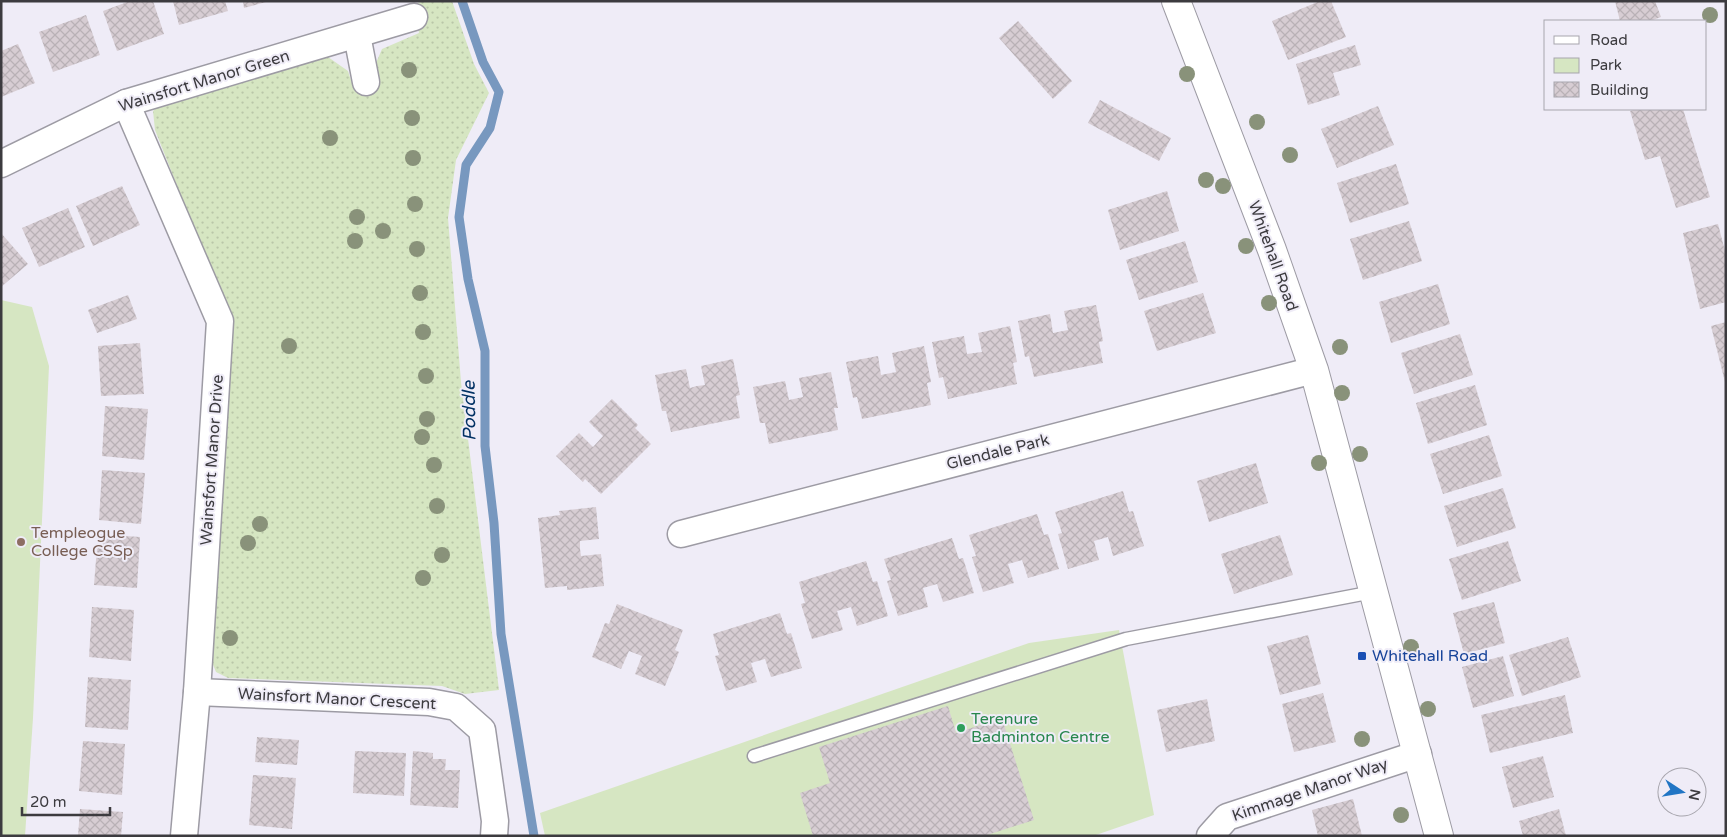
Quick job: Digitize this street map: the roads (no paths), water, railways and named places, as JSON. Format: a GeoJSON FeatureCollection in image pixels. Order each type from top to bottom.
{"type":"FeatureCollection","features":[{"type":"Feature","properties":{"kind":"street","name":"Whitehall Road"},"geometry":{"type":"LineString","coordinates":[[1176,1],[1272,250],[1314,370],[1439,836]]}},
{"type":"Feature","properties":{"kind":"street","name":"Wainsfort Manor Green"},"geometry":{"type":"LineString","coordinates":[[1,164],[126,103],[414,17]]}},
{"type":"Feature","properties":{"kind":"street"},"geometry":{"type":"LineString","coordinates":[[357,35],[366,82]]}},
{"type":"Feature","properties":{"kind":"street","name":"Wainsfort Manor Drive"},"geometry":{"type":"LineString","coordinates":[[126,103],[220,321],[197,692],[184,836]]}},
{"type":"Feature","properties":{"kind":"street","name":"Glendale Park"},"geometry":{"type":"LineString","coordinates":[[682,534],[1314,370]]}},
{"type":"Feature","properties":{"kind":"street","name":"Wainsfort Manor Crescent"},"geometry":{"type":"LineString","coordinates":[[197,692],[429,702],[456,707],[482,730],[495,821],[494,836]]}},
{"type":"Feature","properties":{"kind":"street","name":"Kimmage Manor Way"},"geometry":{"type":"LineString","coordinates":[[1210,836],[1226,817],[1418,754]]}},
{"type":"Feature","properties":{"kind":"lane"},"geometry":{"type":"LineString","coordinates":[[754,756],[1126,639],[1373,592]]}},
{"type":"Feature","properties":{"kind":"waterway","name":"Poddle"},"geometry":{"type":"LineString","coordinates":[[462,1],[483,62],[499,92],[490,128],[466,165],[459,217],[468,279],[485,351],[485,446],[494,523],[501,634],[534,836]]}},
{"type":"Feature","properties":{"kind":"place","name":"Templeogue College CSSp"},"geometry":{"type":"Point","coordinates":[21,542]}},
{"type":"Feature","properties":{"kind":"place","name":"Whitehall Road"},"geometry":{"type":"Point","coordinates":[1362,656]}},
{"type":"Feature","properties":{"kind":"place","name":"Terenure Badminton Centre"},"geometry":{"type":"Point","coordinates":[961,728]}}]}
